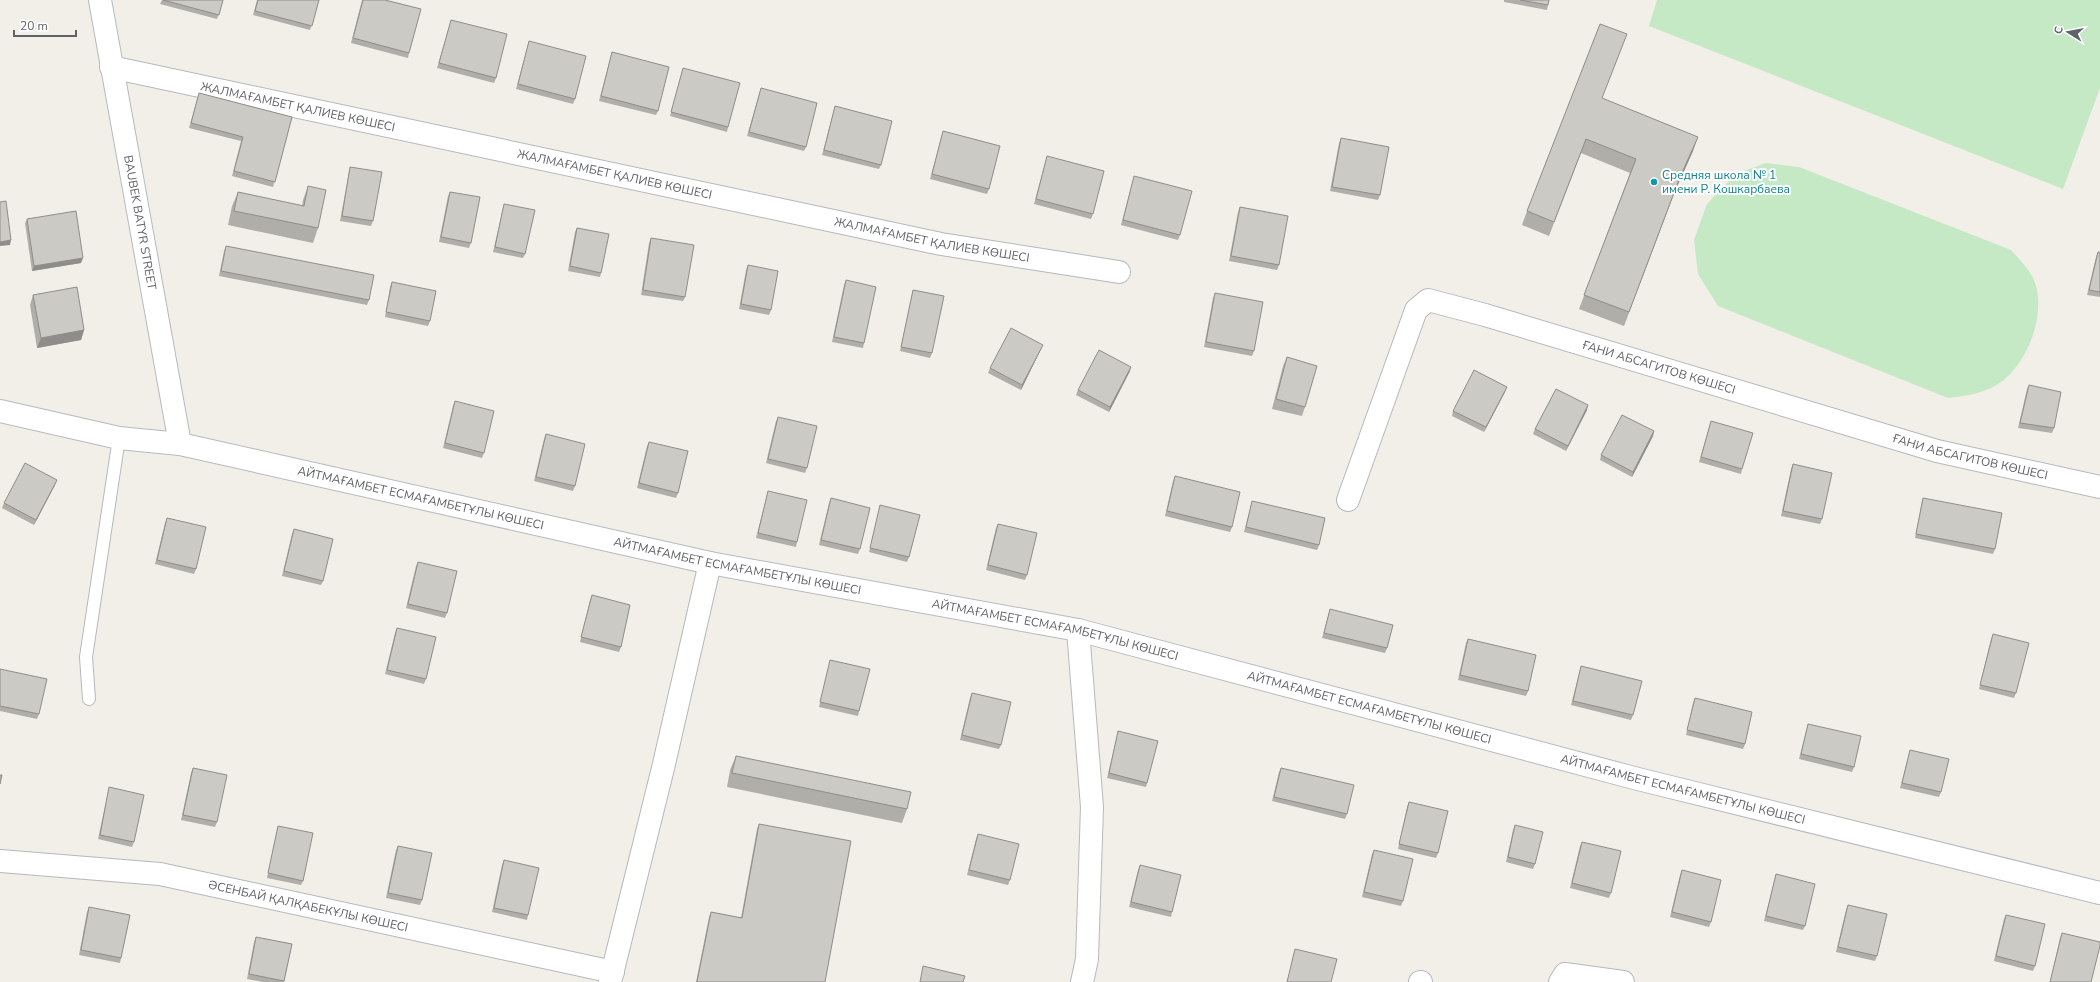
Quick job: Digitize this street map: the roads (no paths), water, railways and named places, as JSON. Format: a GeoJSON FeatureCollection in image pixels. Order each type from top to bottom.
{"type":"FeatureCollection","features":[{"type":"Feature","properties":{"kind":"street","name":"BAUBEK BATYR STREET"},"geometry":{"type":"LineString","coordinates":[[100,0],[180,444]]}},
{"type":"Feature","properties":{"kind":"street","name":"ЖАЛМАҒАМБЕТ ҚАЛИЕВ КӨШЕСІ"},"geometry":{"type":"LineString","coordinates":[[111,67],[942,244],[1119,272]]}},
{"type":"Feature","properties":{"kind":"street","name":"ҒАНИ АБСАГИТОВ КӨШЕСІ"},"geometry":{"type":"LineString","coordinates":[[1348,500],[1416,310],[1428,300],[1485,315],[1937,451],[2100,487]]}},
{"type":"Feature","properties":{"kind":"street","name":"АЙТМАҒАМБЕТ ЕСМАҒАМБЕТҰЛЫ КӨШЕСІ"},"geometry":{"type":"LineString","coordinates":[[0,411],[119,438],[180,444],[710,563],[1078,630],[1638,778],[2100,893]]}},
{"type":"Feature","properties":{"kind":"street"},"geometry":{"type":"LineString","coordinates":[[612,977],[664,764],[710,563]]}},
{"type":"Feature","properties":{"kind":"street"},"geometry":{"type":"LineString","coordinates":[[1078,630],[1092,807],[1087,959],[1082,982]]}},
{"type":"Feature","properties":{"kind":"street","name":"ӘСЕНБАЙ ҚАЛҚАБЕКҰЛЫ КӨШЕСІ"},"geometry":{"type":"LineString","coordinates":[[0,861],[160,874],[612,977]]}},
{"type":"Feature","properties":{"kind":"street"},"geometry":{"type":"LineString","coordinates":[[1560,982],[1565,974],[1623,982]]}},
{"type":"Feature","properties":{"kind":"lane"},"geometry":{"type":"LineString","coordinates":[[89,699],[86,657],[119,438]]}},
{"type":"Feature","properties":{"kind":"place","name":"Средняя школа № 1 имени Р. Кошкарбаева"},"geometry":{"type":"Point","coordinates":[1654,182]}}]}
